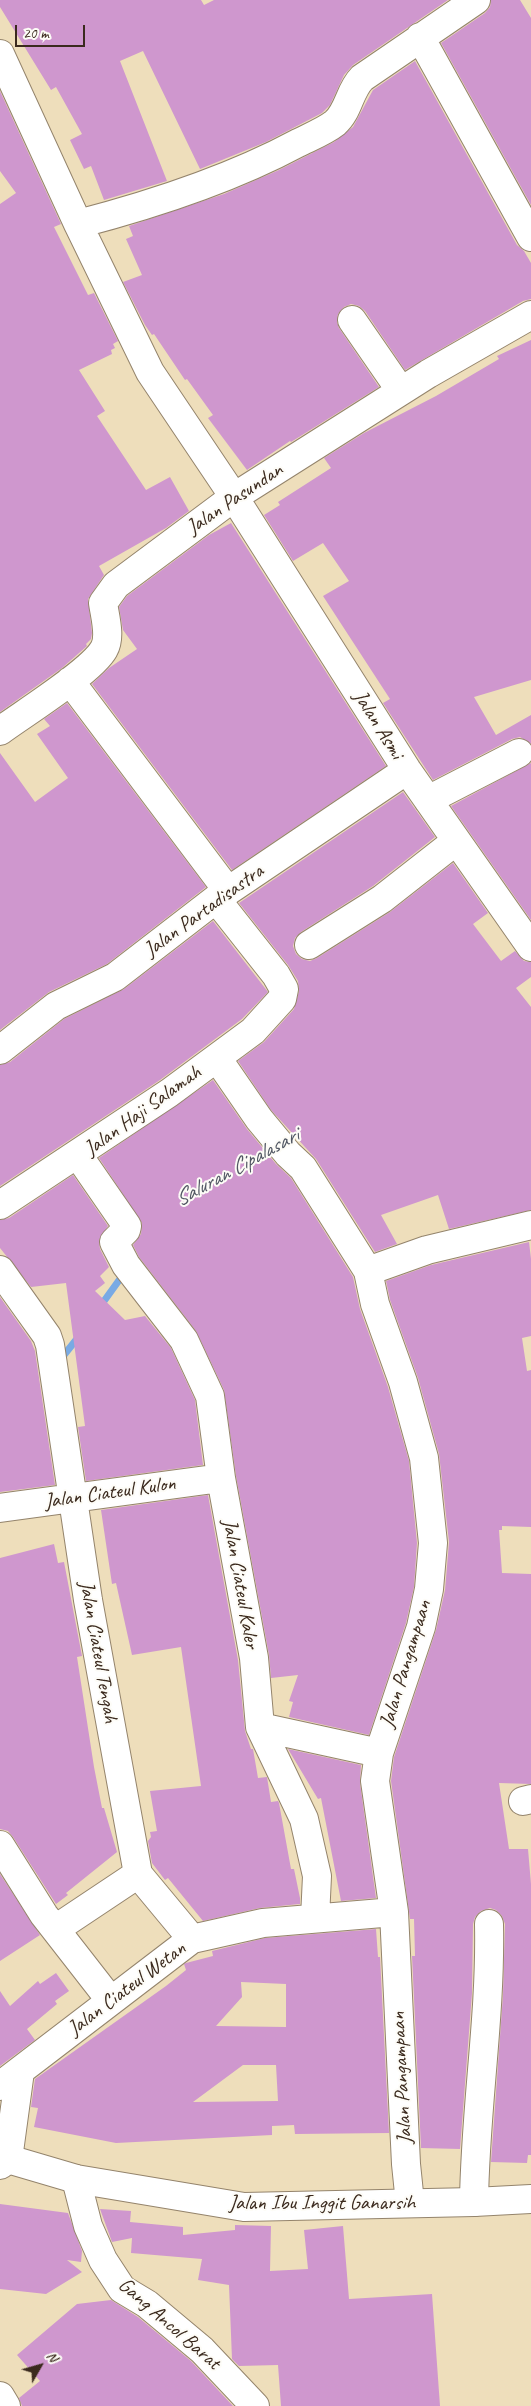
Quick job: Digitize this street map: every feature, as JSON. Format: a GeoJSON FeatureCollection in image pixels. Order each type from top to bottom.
{"type":"FeatureCollection","features":[{"type":"Feature","properties":{"kind":"street"},"geometry":{"type":"LineString","coordinates":[[78,224],[155,203],[277,154],[334,124],[344,113],[356,84],[420,37],[476,0]]}},
{"type":"Feature","properties":{"kind":"street"},"geometry":{"type":"LineString","coordinates":[[420,37],[531,237]]}},
{"type":"Feature","properties":{"kind":"street","name":"Jalan Asmi"},"geometry":{"type":"LineString","coordinates":[[0,54],[78,224],[150,372],[234,497],[407,770],[531,947]]}},
{"type":"Feature","properties":{"kind":"street","name":"Jalan Pasundan"},"geometry":{"type":"LineString","coordinates":[[0,731],[70,681],[97,658],[105,648],[107,634],[103,603],[116,585],[234,497],[401,391],[531,315]]}},
{"type":"Feature","properties":{"kind":"street"},"geometry":{"type":"LineString","coordinates":[[352,320],[401,391]]}},
{"type":"Feature","properties":{"kind":"street","name":"Jalan Haji Salamah"},"geometry":{"type":"LineString","coordinates":[[70,681],[222,895],[284,989],[282,999],[253,1031],[78,1155],[127,1226],[126,1230],[114,1243],[131,1272]]}},
{"type":"Feature","properties":{"kind":"street"},"geometry":{"type":"LineString","coordinates":[[428,800],[519,753]]}},
{"type":"Feature","properties":{"kind":"street","name":"Jalan Partadisastra"},"geometry":{"type":"LineString","coordinates":[[0,1050],[56,1006],[114,977],[222,895],[407,770]]}},
{"type":"Feature","properties":{"kind":"street"},"geometry":{"type":"LineString","coordinates":[[309,945],[382,898],[456,841]]}},
{"type":"Feature","properties":{"kind":"street"},"geometry":{"type":"LineString","coordinates":[[217,1058],[259,1118],[303,1168],[368,1271],[427,1250],[531,1225]]}},
{"type":"Feature","properties":{"kind":"street"},"geometry":{"type":"LineString","coordinates":[[0,1205],[78,1155]]}},
{"type":"Feature","properties":{"kind":"street","name":"Jalan Ciateul Tengah"},"geometry":{"type":"LineString","coordinates":[[0,1270],[47,1336],[53,1360],[72,1499],[138,1874],[192,1939]]}},
{"type":"Feature","properties":{"kind":"street","name":"Jalan Pangampaan"},"geometry":{"type":"LineString","coordinates":[[368,1271],[375,1304],[403,1382],[424,1458],[433,1543],[429,1589],[421,1628],[379,1753],[375,1781],[394,1912],[406,2164],[410,2203]]}},
{"type":"Feature","properties":{"kind":"street","name":"Jalan Ciateul Kaler"},"geometry":{"type":"LineString","coordinates":[[131,1272],[184,1340],[210,1396],[221,1478],[254,1658],[260,1727],[304,1818],[317,1876],[314,1918]]}},
{"type":"Feature","properties":{"kind":"street","name":"Jalan Ciateul Kulon"},"geometry":{"type":"LineString","coordinates":[[0,1508],[221,1478]]}},
{"type":"Feature","properties":{"kind":"street"},"geometry":{"type":"LineString","coordinates":[[260,1727],[379,1753]]}},
{"type":"Feature","properties":{"kind":"street"},"geometry":{"type":"LineString","coordinates":[[0,1845],[44,1915],[57,1928],[111,2000]]}},
{"type":"Feature","properties":{"kind":"street"},"geometry":{"type":"LineString","coordinates":[[57,1928],[138,1874]]}},
{"type":"Feature","properties":{"kind":"street","name":"Jalan Ciateul Wetan"},"geometry":{"type":"LineString","coordinates":[[3,2159],[10,2078],[192,1939],[263,1923],[394,1912]]}},
{"type":"Feature","properties":{"kind":"street"},"geometry":{"type":"LineString","coordinates":[[474,2202],[475,2154],[489,1973],[489,1924]]}},
{"type":"Feature","properties":{"kind":"street","name":"Jalan Ibu Inggit Ganarsih"},"geometry":{"type":"LineString","coordinates":[[3,2159],[76,2179],[244,2207],[531,2199]]}},
{"type":"Feature","properties":{"kind":"street","name":"Gang Ancol Barat"},"geometry":{"type":"LineString","coordinates":[[76,2179],[88,2226],[103,2260],[122,2289],[147,2304],[202,2350],[256,2406]]}},
{"type":"Feature","properties":{"kind":"street"},"geometry":{"type":"LineString","coordinates":[[0,2396],[6,2406]]}},
{"type":"Feature","properties":{"kind":"building"},"geometry":{"type":"Polygon","coordinates":[[[0,0],[201,0],[204,5],[214,0],[448,0],[353,65],[344,75],[330,105],[322,113],[266,142],[200,169],[143,51],[120,61],[167,181],[104,200],[91,166],[84,169],[70,140],[82,134],[56,87],[51,90],[0,7],[0,0]]]}},
{"type":"Feature","properties":{"kind":"building"},"geometry":{"type":"Polygon","coordinates":[[[491,0],[520,0],[531,18],[531,205],[441,43],[485,13],[490,7],[491,0]]]}},
{"type":"Feature","properties":{"kind":"building"},"geometry":{"type":"Polygon","coordinates":[[[415,61],[517,245],[524,251],[531,263],[531,299],[523,301],[405,370],[365,311],[359,306],[351,304],[344,307],[338,314],[337,322],[339,328],[379,387],[290,441],[247,470],[208,418],[213,415],[187,379],[185,380],[154,334],[152,335],[145,325],[123,282],[142,275],[126,239],[133,236],[129,226],[224,194],[279,170],[334,142],[353,127],[373,90],[415,61]]]}},
{"type":"Feature","properties":{"kind":"building"},"geometry":{"type":"Polygon","coordinates":[[[0,91],[61,224],[54,227],[88,295],[94,293],[118,341],[113,344],[115,348],[111,350],[112,354],[79,370],[105,411],[97,416],[146,490],[170,477],[189,511],[166,528],[99,566],[104,575],[88,599],[92,633],[91,639],[86,644],[87,646],[62,668],[0,712],[0,204],[16,193],[0,171],[0,91]]]}},
{"type":"Feature","properties":{"kind":"building"},"geometry":{"type":"Polygon","coordinates":[[[531,340],[531,680],[474,697],[496,735],[531,715],[531,744],[520,737],[512,739],[433,780],[383,703],[390,699],[323,596],[349,581],[323,543],[293,561],[264,515],[280,505],[278,502],[331,468],[324,458],[364,433],[436,396],[499,359],[497,356],[531,340]]]}},
{"type":"Feature","properties":{"kind":"building"},"geometry":{"type":"Polygon","coordinates":[[[231,523],[386,766],[232,870],[92,684],[109,668],[137,649],[123,630],[119,607],[127,596],[209,535],[231,523]]]}},
{"type":"Feature","properties":{"kind":"building"},"geometry":{"type":"Polygon","coordinates":[[[67,703],[206,887],[107,964],[49,992],[0,1030],[0,753],[35,802],[68,778],[37,734],[50,726],[44,719],[67,703]]]}},
{"type":"Feature","properties":{"kind":"building"},"geometry":{"type":"Polygon","coordinates":[[[531,763],[531,920],[451,806],[531,763]]]}},
{"type":"Feature","properties":{"kind":"building"},"geometry":{"type":"Polygon","coordinates":[[[403,792],[435,837],[373,886],[301,932],[295,938],[293,946],[296,954],[302,959],[310,961],[317,958],[390,912],[453,863],[488,913],[473,924],[501,961],[515,951],[524,961],[531,962],[531,977],[516,988],[531,1007],[531,1210],[449,1229],[438,1195],[381,1215],[397,1244],[375,1252],[316,1159],[271,1110],[238,1061],[264,1042],[294,1009],[299,991],[298,981],[288,965],[239,903],[403,792]]]}},
{"type":"Feature","properties":{"kind":"building"},"geometry":{"type":"Polygon","coordinates":[[[213,921],[268,992],[242,1019],[160,1080],[0,1186],[0,1065],[10,1062],[64,1019],[124,989],[213,921]]]}},
{"type":"Feature","properties":{"kind":"building"},"geometry":{"type":"Polygon","coordinates":[[[213,1080],[247,1129],[276,1164],[291,1178],[353,1277],[360,1309],[388,1387],[409,1461],[417,1543],[414,1587],[406,1623],[369,1735],[289,1717],[293,1702],[289,1701],[298,1675],[271,1678],[269,1655],[236,1476],[224,1390],[196,1331],[139,1257],[133,1245],[141,1234],[142,1223],[99,1158],[213,1080]]]}},
{"type":"Feature","properties":{"kind":"building"},"geometry":{"type":"Polygon","coordinates":[[[73,1175],[108,1226],[99,1240],[100,1249],[109,1267],[100,1276],[105,1283],[95,1291],[125,1320],[145,1316],[171,1348],[195,1400],[203,1465],[86,1481],[78,1427],[85,1426],[66,1283],[31,1287],[0,1248],[0,1220],[9,1218],[73,1175]]]}},
{"type":"Feature","properties":{"kind":"building"},"geometry":{"type":"Polygon","coordinates":[[[529,1242],[531,1259],[531,1336],[522,1338],[527,1371],[531,1370],[531,1527],[502,1526],[502,1530],[499,1530],[502,1573],[531,1574],[531,1784],[499,1783],[509,1849],[528,1849],[531,1884],[531,2155],[528,2155],[527,2163],[491,2162],[503,1995],[505,1924],[502,1916],[496,1910],[490,1908],[481,1911],[475,1917],[473,1924],[472,1993],[460,2149],[421,2148],[412,1956],[415,1956],[414,1919],[410,1919],[391,1781],[394,1757],[436,1630],[445,1590],[449,1542],[439,1454],[418,1378],[390,1300],[386,1281],[431,1265],[529,1242]]]}},
{"type":"Feature","properties":{"kind":"building"},"geometry":{"type":"Polygon","coordinates":[[[0,1297],[31,1341],[35,1351],[55,1485],[0,1492],[0,1297]]]}},
{"type":"Feature","properties":{"kind":"building"},"geometry":{"type":"Polygon","coordinates":[[[208,1495],[238,1660],[245,1731],[251,1749],[253,1749],[258,1778],[267,1777],[271,1802],[278,1801],[279,1803],[291,1869],[294,1869],[300,1904],[260,1908],[203,1921],[168,1878],[165,1880],[152,1863],[148,1841],[151,1837],[150,1832],[157,1831],[150,1791],[201,1786],[181,1647],[132,1655],[116,1583],[112,1584],[101,1510],[208,1495]]]}},
{"type":"Feature","properties":{"kind":"building"},"geometry":{"type":"Polygon","coordinates":[[[54,1544],[58,1563],[64,1562],[82,1656],[77,1657],[94,1767],[102,1808],[104,1808],[117,1852],[66,1893],[68,1895],[56,1904],[13,1837],[8,1831],[0,1829],[0,1558],[54,1544]]]}},
{"type":"Feature","properties":{"kind":"building"},"geometry":{"type":"Polygon","coordinates":[[[288,1749],[361,1765],[360,1783],[376,1898],[341,1901],[321,1798],[318,1799],[288,1749]]]}},
{"type":"Feature","properties":{"kind":"building"},"geometry":{"type":"Polygon","coordinates":[[[0,1874],[40,1935],[0,1961],[0,1874]]]}},
{"type":"Feature","properties":{"kind":"building"},"geometry":{"type":"Polygon","coordinates":[[[376,1929],[378,1957],[380,1957],[389,2133],[295,2134],[294,2125],[272,2126],[272,2135],[116,2143],[34,2127],[38,2108],[31,2107],[35,2079],[166,1986],[186,1970],[184,1964],[213,1956],[212,1951],[265,1938],[376,1929]],[[241,1982],[242,1997],[216,2026],[286,2027],[286,1984],[241,1982]],[[243,2065],[193,2102],[278,2101],[276,2065],[243,2065]]]}},
{"type":"Feature","properties":{"kind":"building"},"geometry":{"type":"Polygon","coordinates":[[[56,1973],[69,1991],[55,2001],[57,2004],[27,2029],[35,2040],[0,2066],[0,1991],[10,2006],[38,1981],[40,1984],[56,1973]]]}},
{"type":"Feature","properties":{"kind":"building"},"geometry":{"type":"Polygon","coordinates":[[[0,2204],[68,2213],[82,2251],[81,2262],[67,2260],[82,2272],[46,2294],[0,2289],[0,2204]]]}},
{"type":"Feature","properties":{"kind":"building"},"geometry":{"type":"Polygon","coordinates":[[[100,2209],[131,2211],[130,2222],[183,2227],[183,2235],[235,2230],[235,2225],[271,2226],[270,2271],[308,2269],[304,2230],[343,2226],[349,2299],[432,2294],[440,2406],[281,2406],[278,2365],[239,2366],[232,2359],[229,2285],[198,2280],[202,2259],[131,2253],[132,2238],[112,2242],[100,2209]]]}},
{"type":"Feature","properties":{"kind":"building"},"geometry":{"type":"Polygon","coordinates":[[[111,2300],[138,2317],[191,2361],[233,2406],[22,2406],[19,2398],[40,2381],[17,2355],[77,2304],[111,2300]]]}},
{"type":"Feature","properties":{"kind":"waterway","name":"Saluran Cipalasari"},"geometry":{"type":"LineString","coordinates":[[99,1308],[125,1272]]}},
{"type":"Feature","properties":{"kind":"waterway","name":"Saluran Cipalasari"},"geometry":{"type":"LineString","coordinates":[[60,1360],[80,1335]]}}]}
